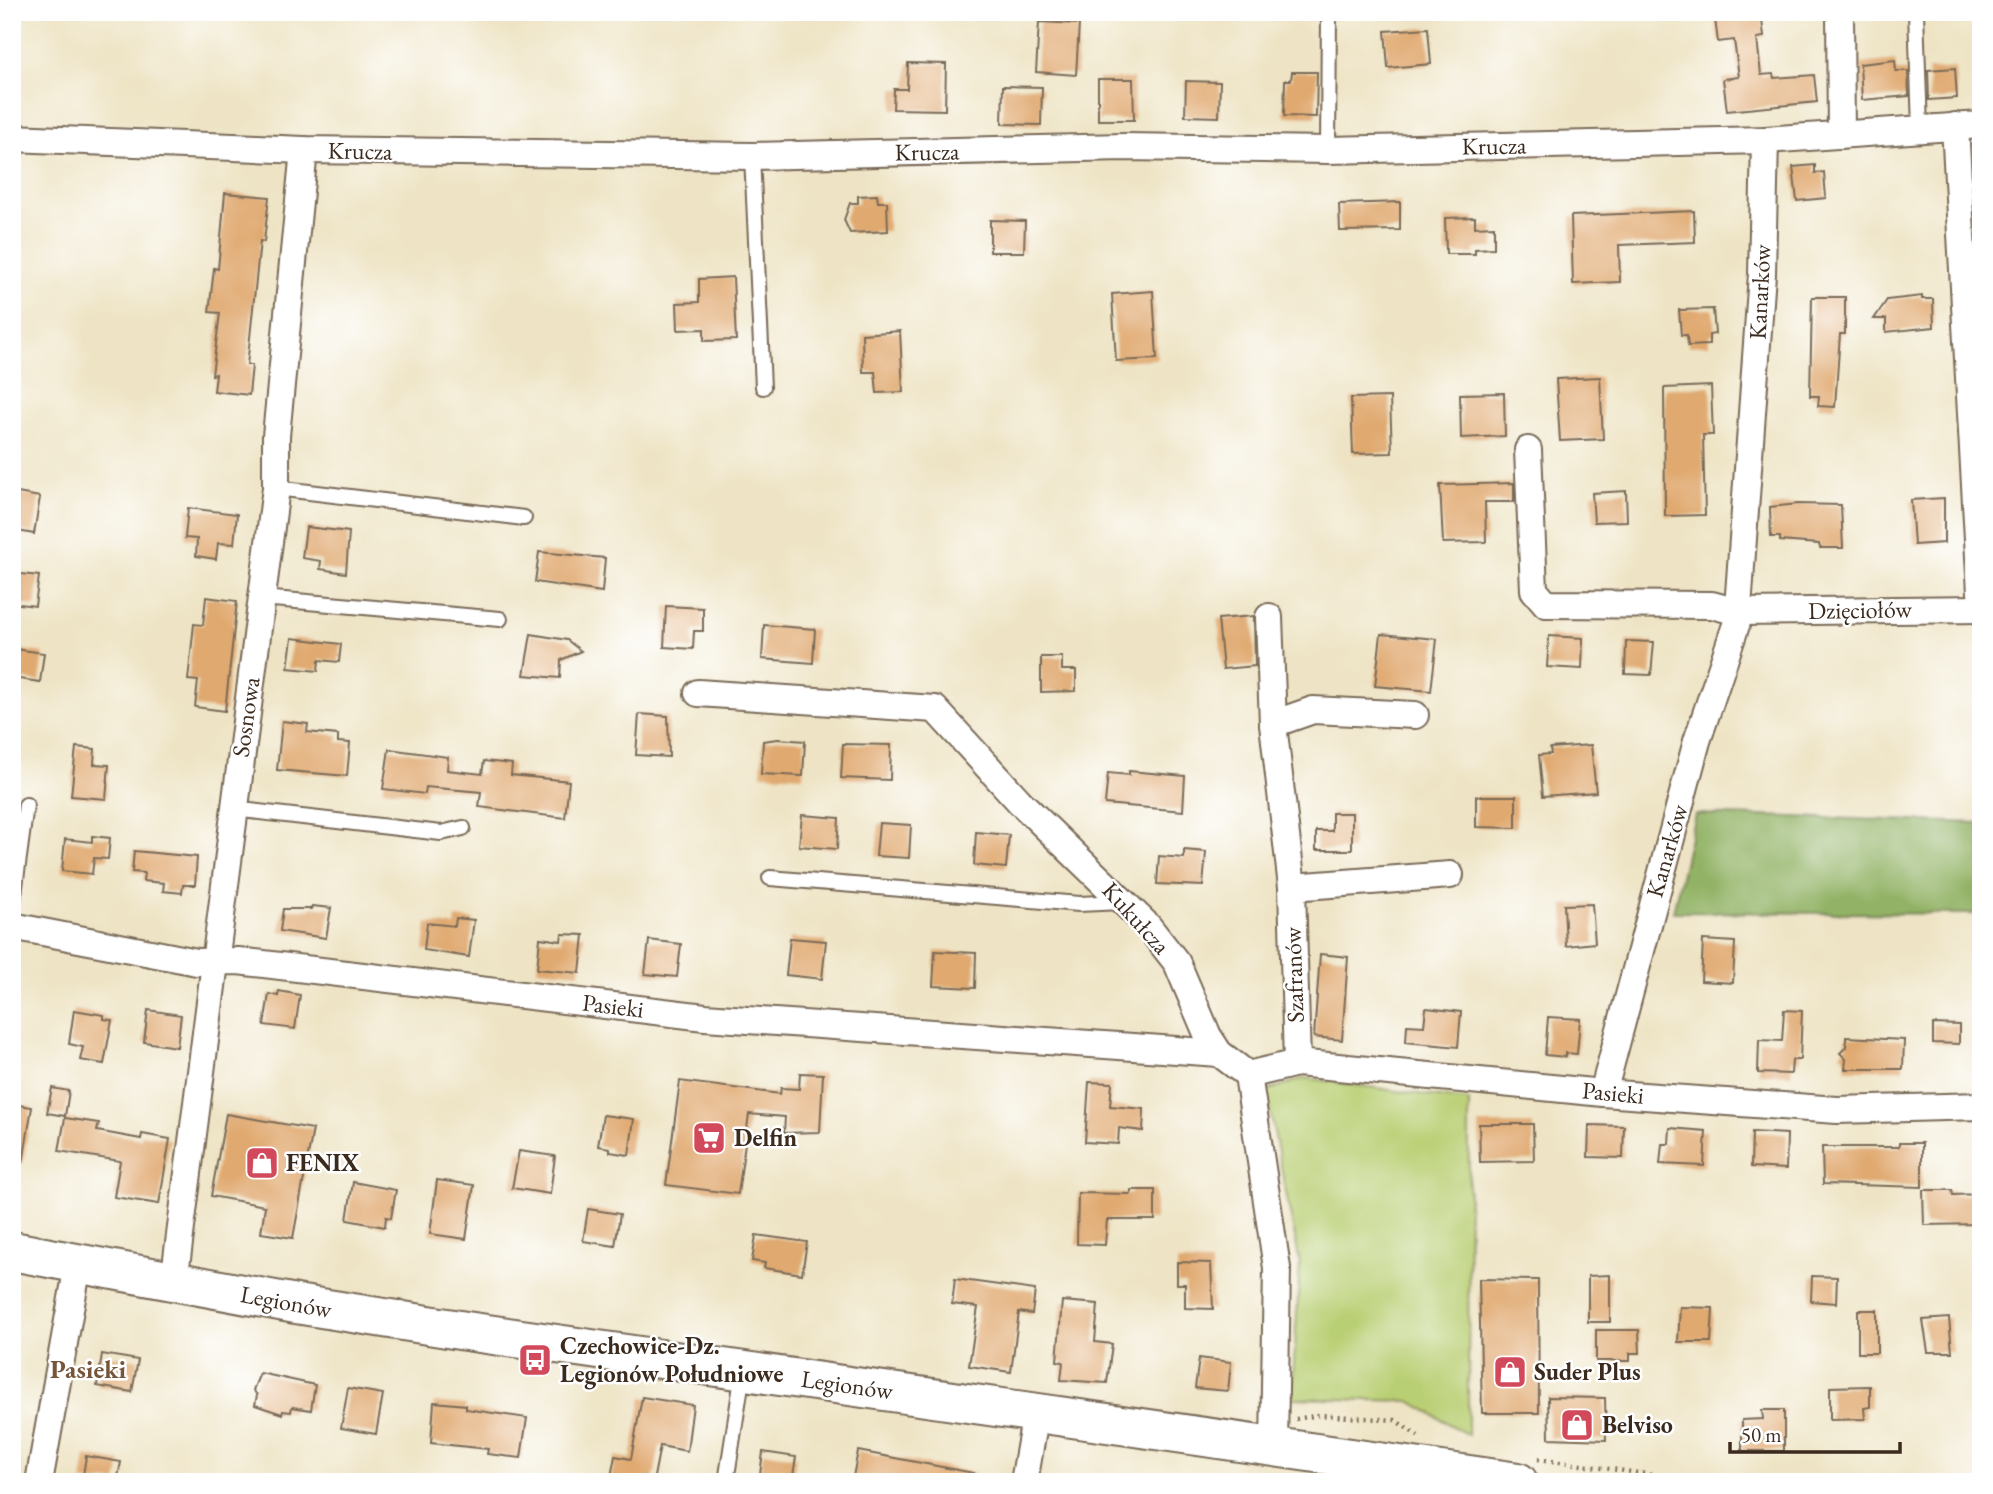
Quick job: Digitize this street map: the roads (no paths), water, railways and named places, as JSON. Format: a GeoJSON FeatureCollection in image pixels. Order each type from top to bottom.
{"type":"FeatureCollection","features":[{"type":"Feature","properties":{"kind":"street"},"geometry":{"type":"LineString","coordinates":[[1840,12],[1841,135]]}},
{"type":"Feature","properties":{"kind":"street","name":"Krucza"},"geometry":{"type":"LineString","coordinates":[[12,138],[304,150],[752,156],[1125,147],[1328,150],[1765,140],[1968,125]]}},
{"type":"Feature","properties":{"kind":"street"},"geometry":{"type":"LineString","coordinates":[[1968,125],[1981,593]]}},
{"type":"Feature","properties":{"kind":"street","name":"Kanarków"},"geometry":{"type":"LineString","coordinates":[[1603,1093],[1697,741],[1738,612],[1762,274],[1765,140]]}},
{"type":"Feature","properties":{"kind":"street","name":"Sosnowa"},"geometry":{"type":"LineString","coordinates":[[174,1282],[276,488],[276,436],[304,150]]}},
{"type":"Feature","properties":{"kind":"street"},"geometry":{"type":"LineString","coordinates":[[1528,450],[1534,590],[1546,604],[1712,605],[1738,612]]}},
{"type":"Feature","properties":{"kind":"street","name":"Dzięciołów"},"geometry":{"type":"LineString","coordinates":[[1738,612],[1981,609]]}},
{"type":"Feature","properties":{"kind":"street","name":"Szafranów"},"geometry":{"type":"LineString","coordinates":[[1269,617],[1273,724],[1292,887],[1297,1063]]}},
{"type":"Feature","properties":{"kind":"street","name":"Kukułcza"},"geometry":{"type":"LineString","coordinates":[[698,693],[935,709],[1020,802],[1148,926],[1177,963],[1208,1036],[1219,1053],[1248,1075]]}},
{"type":"Feature","properties":{"kind":"street"},"geometry":{"type":"LineString","coordinates":[[1273,724],[1313,710],[1415,715]]}},
{"type":"Feature","properties":{"kind":"street"},"geometry":{"type":"LineString","coordinates":[[1292,887],[1450,875]]}},
{"type":"Feature","properties":{"kind":"street","name":"Pasieki"},"geometry":{"type":"LineString","coordinates":[[12,926],[197,962],[238,961],[705,1017],[1219,1053]]}},
{"type":"Feature","properties":{"kind":"street","name":"Pasieki"},"geometry":{"type":"LineString","coordinates":[[1248,1075],[1297,1063],[1603,1093],[1837,1110],[1981,1106]]}},
{"type":"Feature","properties":{"kind":"street"},"geometry":{"type":"LineString","coordinates":[[1248,1075],[1278,1268],[1274,1446]]}},
{"type":"Feature","properties":{"kind":"street","name":"Legionów"},"geometry":{"type":"LineString","coordinates":[[12,1251],[174,1282],[453,1329],[1518,1482]]}},
{"type":"Feature","properties":{"kind":"street"},"geometry":{"type":"LineString","coordinates":[[39,1482],[78,1265]]}},
{"type":"Feature","properties":{"kind":"street"},"geometry":{"type":"LineString","coordinates":[[1024,1482],[1036,1413]]}},
{"type":"Feature","properties":{"kind":"lane"},"geometry":{"type":"LineString","coordinates":[[1328,150],[1329,12]]}},
{"type":"Feature","properties":{"kind":"lane"},"geometry":{"type":"LineString","coordinates":[[1916,12],[1920,129]]}},
{"type":"Feature","properties":{"kind":"lane"},"geometry":{"type":"LineString","coordinates":[[752,156],[763,387]]}},
{"type":"Feature","properties":{"kind":"lane"},"geometry":{"type":"LineString","coordinates":[[276,488],[524,518]]}},
{"type":"Feature","properties":{"kind":"lane"},"geometry":{"type":"LineString","coordinates":[[262,598],[500,619]]}},
{"type":"Feature","properties":{"kind":"lane"},"geometry":{"type":"LineString","coordinates":[[12,909],[26,804]]}},
{"type":"Feature","properties":{"kind":"lane"},"geometry":{"type":"LineString","coordinates":[[233,809],[441,833],[463,828]]}},
{"type":"Feature","properties":{"kind":"lane"},"geometry":{"type":"LineString","coordinates":[[770,878],[1079,905],[1122,902]]}},
{"type":"Feature","properties":{"kind":"lane"},"geometry":{"type":"LineString","coordinates":[[726,1482],[743,1370]]}},
{"type":"Feature","properties":{"kind":"place","name":"Delfin"},"geometry":{"type":"Point","coordinates":[709,1138]}},
{"type":"Feature","properties":{"kind":"place","name":"FENIX"},"geometry":{"type":"Point","coordinates":[262,1163]}},
{"type":"Feature","properties":{"kind":"place","name":"Czechowice-Dz. Legionów Południowe"},"geometry":{"type":"Point","coordinates":[535,1360]}},
{"type":"Feature","properties":{"kind":"place","name":"Suder Plus"},"geometry":{"type":"Point","coordinates":[1510,1372]}},
{"type":"Feature","properties":{"kind":"place","name":"Belviso"},"geometry":{"type":"Point","coordinates":[1577,1425]}},
{"type":"Feature","properties":{"kind":"district","name":"Pasieki"},"geometry":{"type":"Point","coordinates":[88,1369]}}]}
